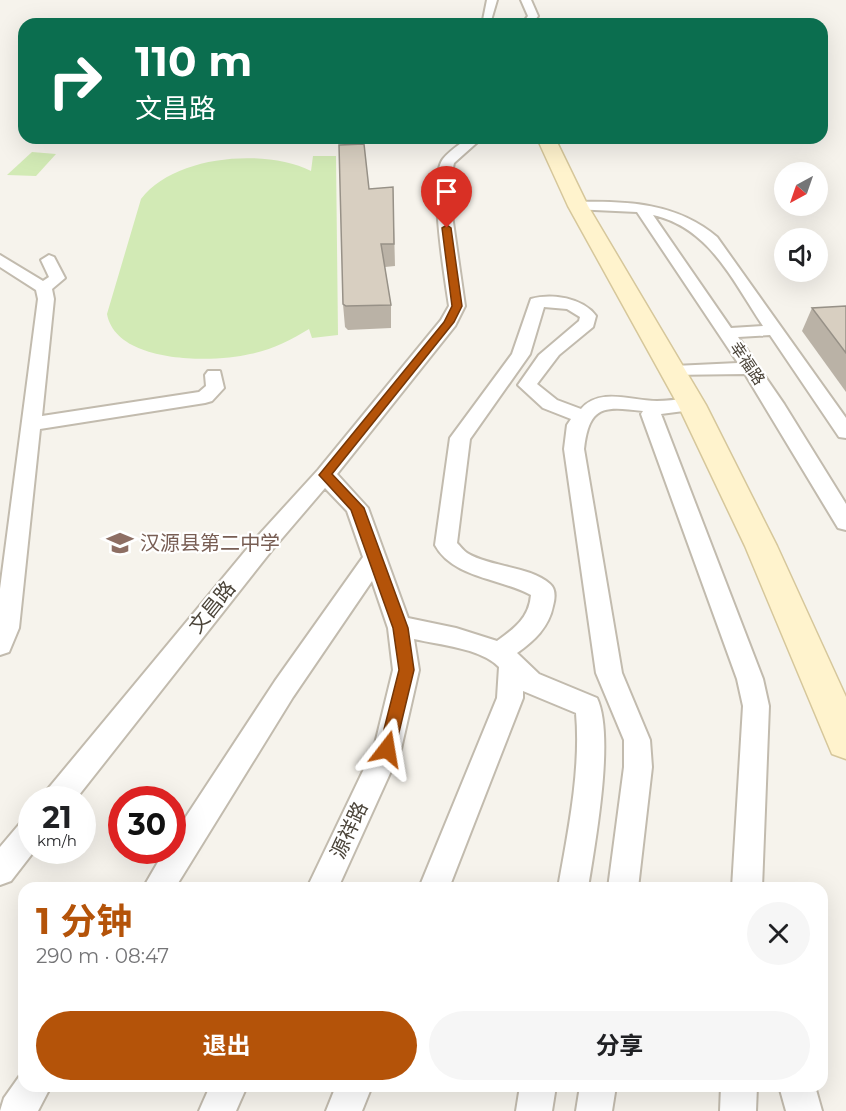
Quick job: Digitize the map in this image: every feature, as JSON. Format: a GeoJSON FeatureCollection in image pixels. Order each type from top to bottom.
{"type":"FeatureCollection","features":[{"type":"Feature","properties":{"kind":"main road"},"geometry":{"type":"LineString","coordinates":[[549,144],[578,206],[692,405],[761,546],[846,739]]}},
{"type":"Feature","properties":{"kind":"street"},"geometry":{"type":"LineString","coordinates":[[489,18],[492,0]]}},
{"type":"Feature","properties":{"kind":"street"},"geometry":{"type":"LineString","coordinates":[[526,0],[533,16],[532,18]]}},
{"type":"Feature","properties":{"kind":"street","name":"文昌路"},"geometry":{"type":"LineString","coordinates":[[68,786],[264,544],[325,475],[449,322],[457,306],[444,208],[444,172],[448,161],[469,144]]}},
{"type":"Feature","properties":{"kind":"street"},"geometry":{"type":"LineString","coordinates":[[578,206],[642,209],[683,218],[701,229],[712,240],[846,432]]}},
{"type":"Feature","properties":{"kind":"street","name":"幸福路"},"geometry":{"type":"LineString","coordinates":[[642,209],[751,368],[846,522]]}},
{"type":"Feature","properties":{"kind":"street"},"geometry":{"type":"LineString","coordinates":[[0,260],[44,288],[46,299],[7,628],[0,645]]}},
{"type":"Feature","properties":{"kind":"street"},"geometry":{"type":"LineString","coordinates":[[44,288],[57,278],[50,260]]}},
{"type":"Feature","properties":{"kind":"street"},"geometry":{"type":"LineString","coordinates":[[436,882],[510,698],[506,658],[531,629],[543,607],[543,591],[525,581],[459,559],[446,545],[459,438],[520,354],[537,302],[572,306],[584,311],[588,316],[587,323],[561,343],[533,373],[527,385],[550,404],[584,417]]}},
{"type":"Feature","properties":{"kind":"street"},"geometry":{"type":"LineString","coordinates":[[727,333],[774,330]]}},
{"type":"Feature","properties":{"kind":"street"},"geometry":{"type":"LineString","coordinates":[[674,371],[751,368]]}},
{"type":"Feature","properties":{"kind":"street"},"geometry":{"type":"LineString","coordinates":[[31,424],[205,397],[215,388],[214,375]]}},
{"type":"Feature","properties":{"kind":"street"},"geometry":{"type":"LineString","coordinates":[[624,882],[638,767],[637,740],[609,673],[576,471],[574,449],[577,425],[601,404],[616,402],[655,407],[692,405]]}},
{"type":"Feature","properties":{"kind":"street"},"geometry":{"type":"LineString","coordinates":[[655,407],[651,414],[750,679],[756,706],[747,882]]}},
{"type":"Feature","properties":{"kind":"street","name":"源祥路"},"geometry":{"type":"LineString","coordinates":[[325,475],[357,508],[400,628],[406,670],[387,749],[325,882]]}},
{"type":"Feature","properties":{"kind":"street"},"geometry":{"type":"LineString","coordinates":[[162,882],[284,689],[375,558]]}},
{"type":"Feature","properties":{"kind":"street"},"geometry":{"type":"LineString","coordinates":[[400,628],[456,638],[506,658],[530,682],[588,706],[592,742],[581,842],[574,882]]}},
{"type":"Feature","properties":{"kind":"street"},"geometry":{"type":"LineString","coordinates":[[0,870],[18,848]]}},
{"type":"Feature","properties":{"kind":"street"},"geometry":{"type":"LineString","coordinates":[[17,1111],[29,1092]]}},
{"type":"Feature","properties":{"kind":"street"},"geometry":{"type":"LineString","coordinates":[[217,1111],[226,1092]]}},
{"type":"Feature","properties":{"kind":"street"},"geometry":{"type":"LineString","coordinates":[[344,1111],[352,1092]]}},
{"type":"Feature","properties":{"kind":"street"},"geometry":{"type":"LineString","coordinates":[[534,1111],[537,1092]]}},
{"type":"Feature","properties":{"kind":"street"},"geometry":{"type":"LineString","coordinates":[[594,1111],[596,1092]]}},
{"type":"Feature","properties":{"kind":"street"},"geometry":{"type":"LineString","coordinates":[[738,1111],[739,1092]]}},
{"type":"Feature","properties":{"kind":"street"},"geometry":{"type":"LineString","coordinates":[[799,1092],[804,1111]]}},
{"type":"Feature","properties":{"kind":"green space"},"geometry":{"type":"Polygon","coordinates":[[[32,152],[56,154],[36,176],[7,175],[32,152]]]}},
{"type":"Feature","properties":{"kind":"green space"},"geometry":{"type":"Polygon","coordinates":[[[313,156],[336,156],[338,335],[312,338],[309,329],[266,350],[213,359],[168,356],[146,351],[128,343],[114,330],[107,314],[141,199],[156,184],[175,173],[221,160],[270,159],[311,171],[313,156]]]}},
{"type":"Feature","properties":{"kind":"building"},"geometry":{"type":"Polygon","coordinates":[[[364,144],[369,189],[393,187],[394,244],[381,244],[391,305],[346,306],[343,304],[339,145],[364,144]]]}},
{"type":"Feature","properties":{"kind":"building"},"geometry":{"type":"Polygon","coordinates":[[[846,306],[846,353],[812,308],[846,306]]]}},
{"type":"Feature","properties":{"kind":"place","name":"汉源县第二中学"},"geometry":{"type":"Point","coordinates":[120,543]}},
{"type":"Feature","properties":{"kind":"route"},"geometry":{"type":"LineString","coordinates":[[387,749],[406,670],[400,628],[357,508],[325,475],[437,339],[457,306],[447,228]]}}]}
